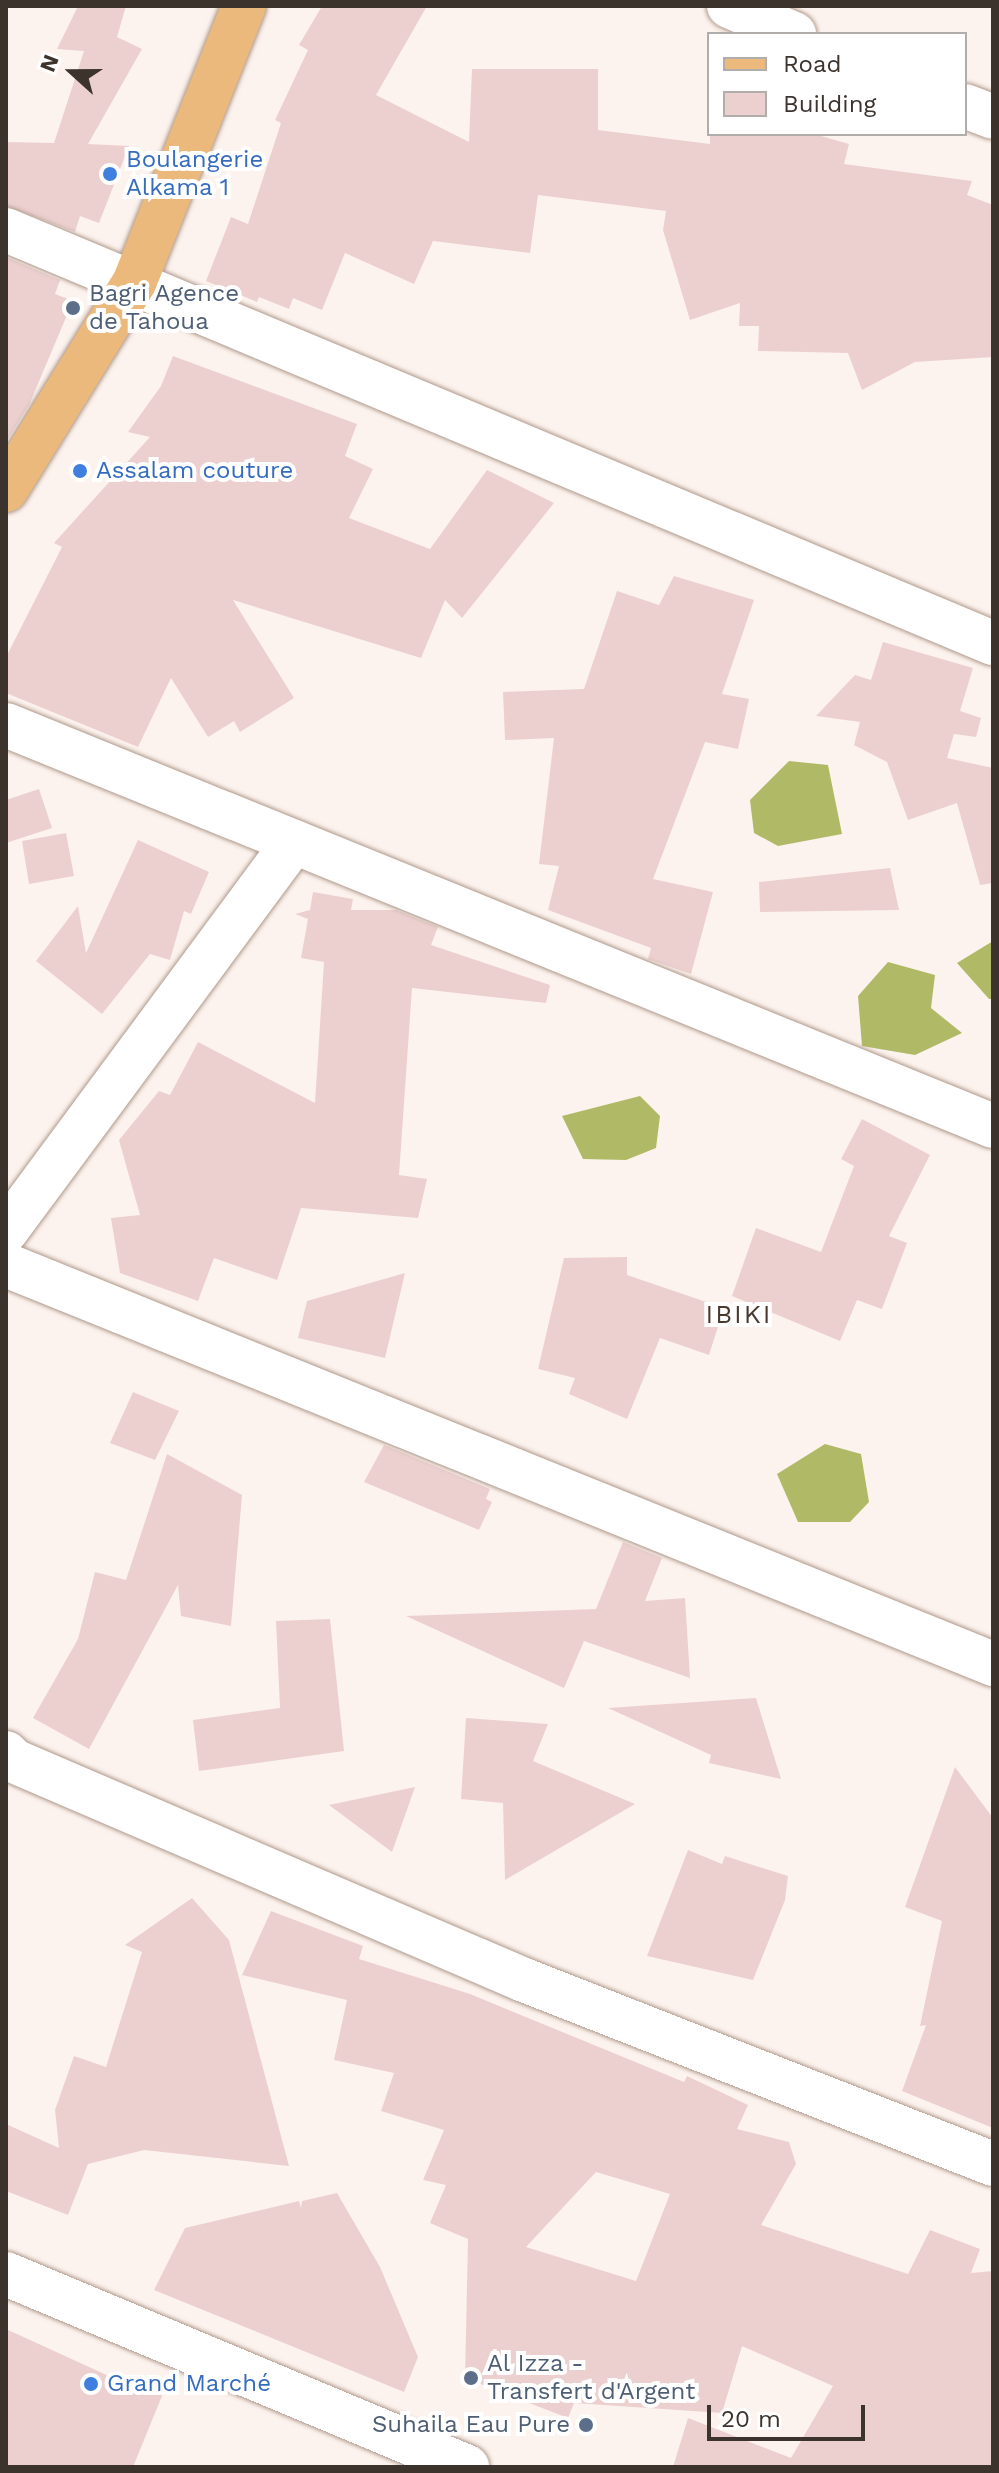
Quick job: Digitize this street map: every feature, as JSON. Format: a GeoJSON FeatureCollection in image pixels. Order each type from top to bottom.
{"type":"FeatureCollection","features":[{"type":"Feature","properties":{"kind":"main road"},"geometry":{"type":"LineString","coordinates":[[6,490],[135,281],[244,6]]}},
{"type":"Feature","properties":{"kind":"street"},"geometry":{"type":"LineString","coordinates":[[729,6],[789,32]]}},
{"type":"Feature","properties":{"kind":"street"},"geometry":{"type":"LineString","coordinates":[[967,107],[993,117]]}},
{"type":"Feature","properties":{"kind":"street"},"geometry":{"type":"LineString","coordinates":[[6,230],[135,281],[993,643]]}},
{"type":"Feature","properties":{"kind":"street"},"geometry":{"type":"LineString","coordinates":[[6,725],[993,1126]]}},
{"type":"Feature","properties":{"kind":"street"},"geometry":{"type":"LineString","coordinates":[[6,1231],[294,842]]}},
{"type":"Feature","properties":{"kind":"street"},"geometry":{"type":"LineString","coordinates":[[6,1265],[993,1664]]}},
{"type":"Feature","properties":{"kind":"street"},"geometry":{"type":"LineString","coordinates":[[6,1753],[14,1761],[524,1980],[993,2164]]}},
{"type":"Feature","properties":{"kind":"street"},"geometry":{"type":"LineString","coordinates":[[6,2274],[467,2467]]}},
{"type":"Feature","properties":{"kind":"green space"},"geometry":{"type":"Polygon","coordinates":[[[789,761],[828,765],[842,834],[778,846],[754,833],[750,800],[789,761]]]}},
{"type":"Feature","properties":{"kind":"green space"},"geometry":{"type":"Polygon","coordinates":[[[993,941],[993,999],[989,999],[957,963],[993,941]]]}},
{"type":"Feature","properties":{"kind":"green space"},"geometry":{"type":"Polygon","coordinates":[[[888,962],[935,975],[931,1008],[962,1033],[915,1055],[862,1046],[858,996],[888,962]]]}},
{"type":"Feature","properties":{"kind":"green space"},"geometry":{"type":"Polygon","coordinates":[[[640,1096],[660,1116],[656,1148],[626,1160],[583,1159],[562,1116],[640,1096]]]}},
{"type":"Feature","properties":{"kind":"green space"},"geometry":{"type":"Polygon","coordinates":[[[825,1444],[861,1454],[869,1502],[850,1522],[798,1522],[777,1474],[825,1444]]]}},
{"type":"Feature","properties":{"kind":"building"},"geometry":{"type":"Polygon","coordinates":[[[78,6],[126,6],[117,37],[142,49],[88,144],[129,146],[99,223],[80,216],[75,232],[6,206],[6,142],[54,143],[84,51],[57,49],[78,6]]]}},
{"type":"Feature","properties":{"kind":"building"},"geometry":{"type":"Polygon","coordinates":[[[322,6],[427,6],[376,95],[469,142],[472,69],[598,69],[598,130],[710,144],[710,136],[821,136],[849,144],[844,164],[972,181],[967,195],[993,205],[993,357],[915,362],[862,390],[848,353],[758,351],[759,326],[739,326],[740,303],[690,320],[663,230],[666,211],[538,195],[530,253],[433,241],[414,284],[345,253],[322,310],[293,298],[289,309],[259,297],[257,302],[206,281],[231,217],[248,224],[281,123],[275,120],[308,50],[299,45],[322,6]]]}},
{"type":"Feature","properties":{"kind":"building"},"geometry":{"type":"Polygon","coordinates":[[[6,257],[60,280],[55,294],[73,301],[29,405],[6,442],[6,257]]]}},
{"type":"Feature","properties":{"kind":"building"},"geometry":{"type":"Polygon","coordinates":[[[173,356],[357,424],[345,456],[373,469],[349,518],[430,549],[487,470],[554,503],[462,618],[445,600],[421,658],[233,600],[294,698],[240,732],[234,721],[208,737],[171,678],[138,747],[6,693],[6,657],[62,547],[54,543],[150,437],[128,432],[161,386],[173,356]]]}},
{"type":"Feature","properties":{"kind":"building"},"geometry":{"type":"Polygon","coordinates":[[[674,576],[754,600],[722,694],[749,699],[738,749],[705,742],[653,879],[713,892],[691,974],[648,959],[651,948],[548,910],[559,866],[539,864],[554,738],[505,740],[503,692],[584,689],[617,591],[659,605],[674,576]]]}},
{"type":"Feature","properties":{"kind":"building"},"geometry":{"type":"Polygon","coordinates":[[[883,642],[973,668],[960,711],[981,718],[976,737],[954,734],[947,758],[993,768],[993,883],[980,885],[957,803],[908,820],[887,762],[854,745],[860,722],[816,716],[855,675],[871,680],[883,642]]]}},
{"type":"Feature","properties":{"kind":"building"},"geometry":{"type":"Polygon","coordinates":[[[39,789],[52,828],[6,843],[6,800],[39,789]]]}},
{"type":"Feature","properties":{"kind":"building"},"geometry":{"type":"Polygon","coordinates":[[[66,833],[74,876],[29,884],[22,841],[66,833]]]}},
{"type":"Feature","properties":{"kind":"building"},"geometry":{"type":"Polygon","coordinates":[[[138,840],[209,872],[191,914],[184,911],[170,960],[150,954],[102,1014],[36,961],[78,906],[86,953],[138,840]]]}},
{"type":"Feature","properties":{"kind":"building"},"geometry":{"type":"Polygon","coordinates":[[[890,868],[899,910],[760,912],[759,882],[890,868]]]}},
{"type":"Feature","properties":{"kind":"building"},"geometry":{"type":"Polygon","coordinates":[[[313,892],[353,899],[351,910],[396,910],[438,927],[431,945],[550,985],[546,1003],[412,988],[399,1175],[427,1179],[418,1218],[301,1208],[277,1280],[214,1258],[198,1301],[120,1273],[111,1218],[140,1215],[119,1140],[159,1091],[170,1095],[198,1042],[315,1103],[324,962],[301,958],[308,919],[295,914],[310,910],[313,892]]]}},
{"type":"Feature","properties":{"kind":"building"},"geometry":{"type":"Polygon","coordinates":[[[862,1119],[930,1155],[889,1236],[907,1243],[882,1309],[857,1300],[840,1341],[732,1296],[756,1228],[821,1252],[854,1166],[841,1159],[862,1119]]]}},
{"type":"Feature","properties":{"kind":"building"},"geometry":{"type":"Polygon","coordinates":[[[627,1257],[627,1275],[724,1308],[709,1355],[660,1338],[627,1419],[569,1394],[575,1378],[538,1369],[564,1258],[627,1257]]]}},
{"type":"Feature","properties":{"kind":"building"},"geometry":{"type":"Polygon","coordinates":[[[405,1273],[385,1358],[298,1338],[307,1301],[405,1273]]]}},
{"type":"Feature","properties":{"kind":"building"},"geometry":{"type":"Polygon","coordinates":[[[133,1392],[179,1411],[155,1460],[110,1443],[133,1392]]]}},
{"type":"Feature","properties":{"kind":"building"},"geometry":{"type":"Polygon","coordinates":[[[384,1445],[490,1489],[486,1499],[492,1502],[479,1530],[364,1482],[384,1445]]]}},
{"type":"Feature","properties":{"kind":"building"},"geometry":{"type":"Polygon","coordinates":[[[167,1454],[242,1495],[231,1626],[181,1616],[178,1585],[89,1749],[33,1718],[78,1639],[95,1572],[126,1580],[167,1454]]]}},
{"type":"Feature","properties":{"kind":"building"},"geometry":{"type":"Polygon","coordinates":[[[623,1542],[662,1558],[645,1601],[685,1598],[690,1678],[584,1641],[564,1688],[406,1616],[596,1609],[623,1542]]]}},
{"type":"Feature","properties":{"kind":"building"},"geometry":{"type":"Polygon","coordinates":[[[330,1619],[344,1751],[199,1771],[193,1720],[280,1708],[276,1621],[330,1619]]]}},
{"type":"Feature","properties":{"kind":"building"},"geometry":{"type":"Polygon","coordinates":[[[756,1698],[781,1779],[709,1763],[711,1755],[608,1708],[756,1698]]]}},
{"type":"Feature","properties":{"kind":"building"},"geometry":{"type":"Polygon","coordinates":[[[466,1718],[548,1724],[533,1761],[635,1804],[505,1880],[503,1803],[461,1799],[466,1718]]]}},
{"type":"Feature","properties":{"kind":"building"},"geometry":{"type":"Polygon","coordinates":[[[955,1767],[993,1818],[993,2128],[902,2091],[926,2025],[920,2026],[942,1921],[905,1907],[955,1767]]]}},
{"type":"Feature","properties":{"kind":"building"},"geometry":{"type":"Polygon","coordinates":[[[415,1787],[392,1852],[329,1805],[415,1787]]]}},
{"type":"Feature","properties":{"kind":"building"},"geometry":{"type":"Polygon","coordinates":[[[688,1850],[722,1864],[725,1856],[788,1876],[785,1900],[753,1980],[647,1956],[688,1850]]]}},
{"type":"Feature","properties":{"kind":"building"},"geometry":{"type":"Polygon","coordinates":[[[192,1898],[229,1940],[289,2166],[144,2150],[88,2164],[68,2215],[6,2191],[6,2124],[59,2148],[55,2110],[74,2056],[106,2067],[142,1952],[125,1945],[192,1898]]]}},
{"type":"Feature","properties":{"kind":"building"},"geometry":{"type":"Polygon","coordinates":[[[271,1911],[363,1946],[359,1959],[470,1994],[684,2082],[687,2076],[748,2105],[737,2129],[789,2142],[796,2164],[761,2225],[908,2274],[930,2230],[980,2249],[971,2273],[993,2271],[993,2467],[673,2467],[688,2418],[791,2458],[833,2386],[742,2346],[722,2413],[574,2403],[568,2418],[465,2378],[468,2239],[430,2223],[446,2185],[423,2180],[444,2130],[381,2111],[394,2073],[334,2060],[347,2000],[242,1975],[271,1911]],[[596,2172],[526,2247],[636,2281],[670,2194],[596,2172]]]}},
{"type":"Feature","properties":{"kind":"building"},"geometry":{"type":"Polygon","coordinates":[[[337,2193],[380,2267],[418,2357],[404,2392],[154,2290],[185,2228],[299,2201],[301,2208],[302,2201],[337,2193]]]}},
{"type":"Feature","properties":{"kind":"building"},"geometry":{"type":"Polygon","coordinates":[[[6,2329],[111,2377],[114,2371],[164,2391],[133,2467],[6,2467],[6,2329]]]}},
{"type":"Feature","properties":{"kind":"place","name":"Boulangerie Alkama 1"},"geometry":{"type":"Point","coordinates":[110,174]}},
{"type":"Feature","properties":{"kind":"place","name":"Bagri Agence de Tahoua"},"geometry":{"type":"Point","coordinates":[73,308]}},
{"type":"Feature","properties":{"kind":"place","name":"Assalam couture"},"geometry":{"type":"Point","coordinates":[80,471]}},
{"type":"Feature","properties":{"kind":"place","name":"Al Izza - Transfert d'Argent"},"geometry":{"type":"Point","coordinates":[471,2378]}},
{"type":"Feature","properties":{"kind":"place","name":"Grand Marché"},"geometry":{"type":"Point","coordinates":[91,2384]}},
{"type":"Feature","properties":{"kind":"place","name":"Suhaila Eau Pure"},"geometry":{"type":"Point","coordinates":[586,2425]}},
{"type":"Feature","properties":{"kind":"district","name":"IBIKI"},"geometry":{"type":"Point","coordinates":[739,1315]}}]}
